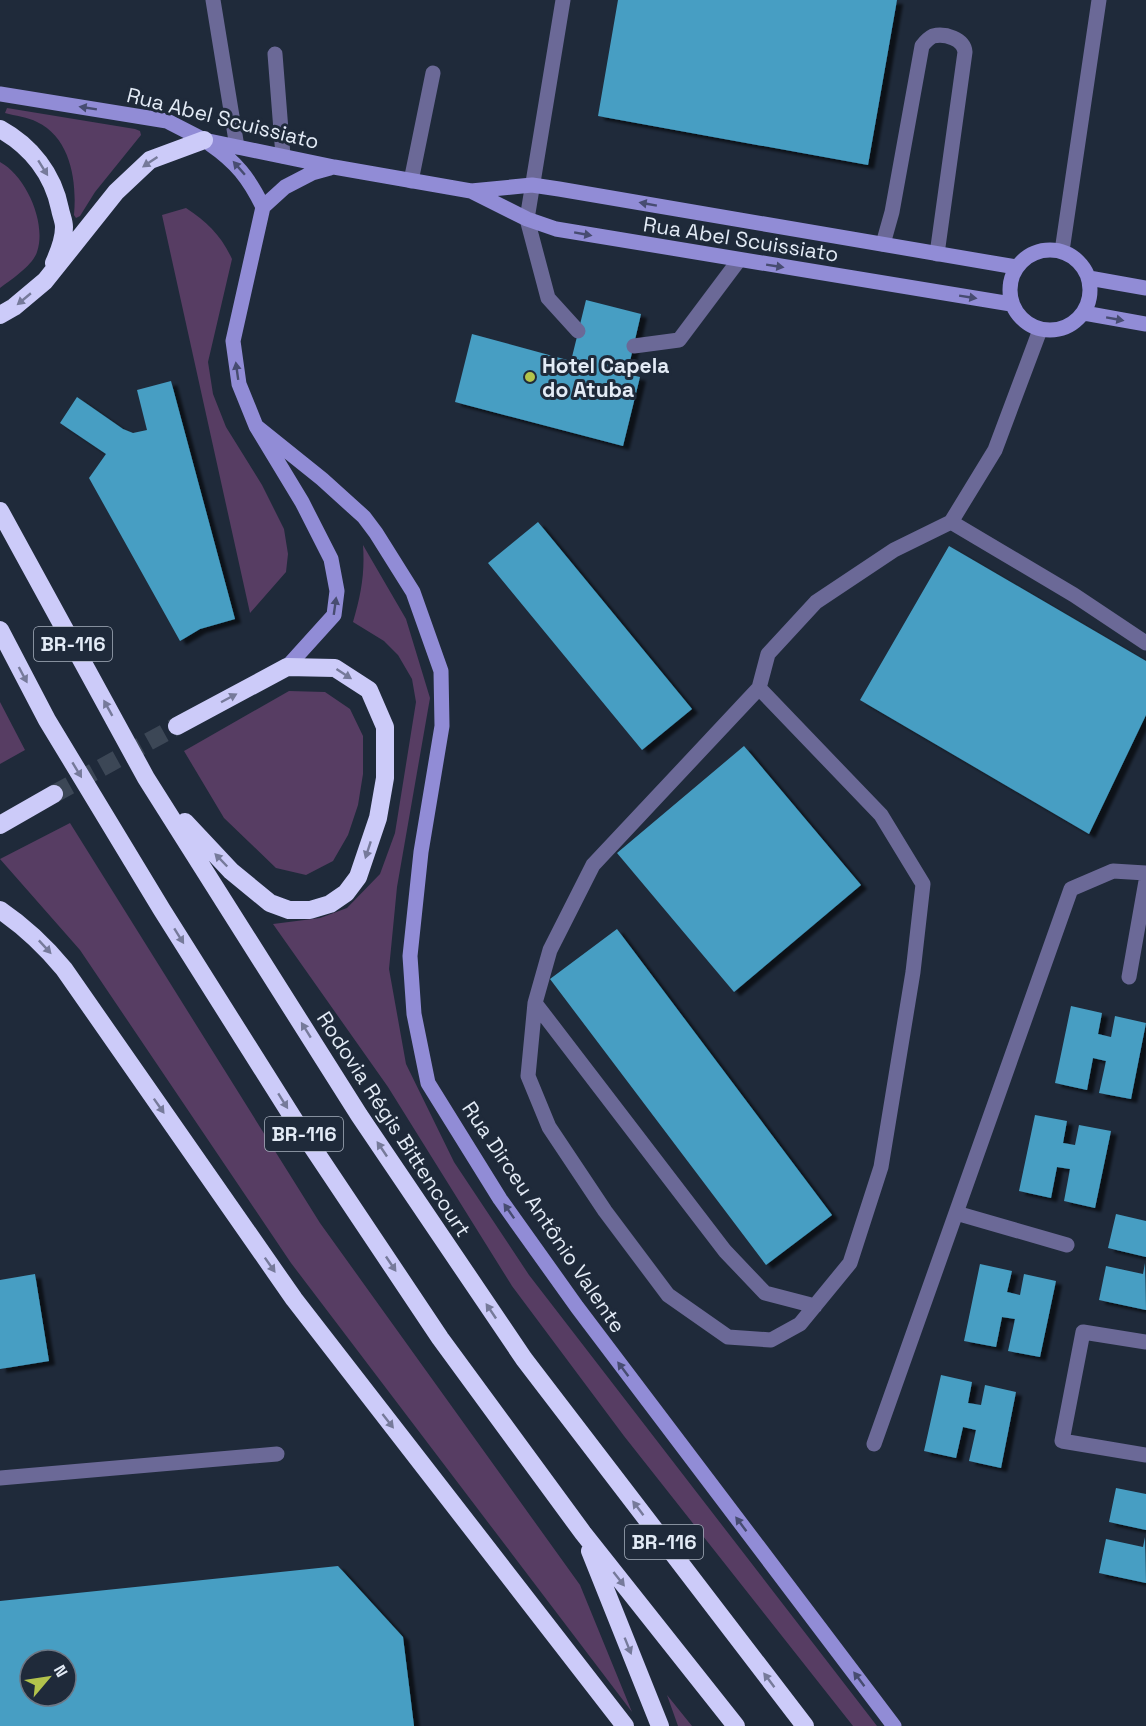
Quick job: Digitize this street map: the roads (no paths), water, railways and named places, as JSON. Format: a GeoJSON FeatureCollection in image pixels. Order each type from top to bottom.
{"type":"FeatureCollection","features":[{"type":"Feature","properties":{"kind":"highway"},"geometry":{"type":"LineString","coordinates":[[0,129],[16,138],[40,163],[57,194],[64,227],[60,250],[45,281]]}},
{"type":"Feature","properties":{"kind":"highway"},"geometry":{"type":"LineString","coordinates":[[0,315],[14,307],[45,281],[116,192],[150,160],[204,140]]}},
{"type":"Feature","properties":{"kind":"highway","name":"Rodovia Régis Bittencourt"},"geometry":{"type":"LineString","coordinates":[[0,511],[147,778],[359,1115],[524,1359],[805,1726]]}},
{"type":"Feature","properties":{"kind":"highway","name":"BR-116"},"geometry":{"type":"LineString","coordinates":[[0,630],[53,730],[162,910],[295,1121],[440,1338],[583,1533],[736,1726]]}},
{"type":"Feature","properties":{"kind":"highway"},"geometry":{"type":"LineString","coordinates":[[147,778],[231,871],[270,903],[289,909],[310,910],[330,904],[346,893],[358,877],[378,818],[385,778],[385,727],[369,690],[335,668],[287,668],[177,726]]}},
{"type":"Feature","properties":{"kind":"highway"},"geometry":{"type":"LineString","coordinates":[[0,825],[54,794]]}},
{"type":"Feature","properties":{"kind":"highway"},"geometry":{"type":"LineString","coordinates":[[0,910],[28,931],[64,969],[294,1299],[625,1726]]}},
{"type":"Feature","properties":{"kind":"highway"},"geometry":{"type":"LineString","coordinates":[[583,1533],[660,1726]]}},
{"type":"Feature","properties":{"kind":"main road","name":"Rua Abel Scuissiato"},"geometry":{"type":"LineString","coordinates":[[0,94],[167,121],[204,140],[411,181],[471,191],[532,185],[1016,267]]}},
{"type":"Feature","properties":{"kind":"main road"},"geometry":{"type":"LineString","coordinates":[[204,140],[229,158],[243,172],[263,207]]}},
{"type":"Feature","properties":{"kind":"main road"},"geometry":{"type":"LineString","coordinates":[[287,668],[334,615],[337,591],[331,559],[302,502],[256,426],[238,384],[233,341],[263,207],[285,187],[312,173],[334,167]]}},
{"type":"Feature","properties":{"kind":"main road","name":"Rua Abel Scuissiato"},"geometry":{"type":"LineString","coordinates":[[471,191],[527,219],[555,229],[1011,304]]}},
{"type":"Feature","properties":{"kind":"main road"},"geometry":{"type":"LineString","coordinates":[[1049,249],[1062,251],[1074,257],[1083,267],[1089,278],[1090,296],[1084,313],[1073,324],[1057,331],[1040,330],[1028,325],[1017,315],[1011,304],[1010,285],[1016,267],[1025,258],[1036,251],[1049,249]]}},
{"type":"Feature","properties":{"kind":"main road"},"geometry":{"type":"LineString","coordinates":[[1089,278],[1146,288]]}},
{"type":"Feature","properties":{"kind":"main road"},"geometry":{"type":"LineString","coordinates":[[1084,313],[1146,324]]}},
{"type":"Feature","properties":{"kind":"main road","name":"Rua Dirceu Antônio Valente"},"geometry":{"type":"LineString","coordinates":[[256,426],[322,479],[364,517],[413,592],[441,671],[442,726],[421,852],[410,956],[414,1014],[428,1083],[500,1199],[577,1307],[894,1726]]}},
{"type":"Feature","properties":{"kind":"street"},"geometry":{"type":"LineString","coordinates":[[213,0],[237,147]]}},
{"type":"Feature","properties":{"kind":"street"},"geometry":{"type":"LineString","coordinates":[[562,0],[527,219],[548,298],[578,331]]}},
{"type":"Feature","properties":{"kind":"street"},"geometry":{"type":"LineString","coordinates":[[1062,251],[1099,0]]}},
{"type":"Feature","properties":{"kind":"street"},"geometry":{"type":"LineString","coordinates":[[883,244],[892,212],[922,46],[935,36],[956,39],[961,42],[965,52],[936,254]]}},
{"type":"Feature","properties":{"kind":"street"},"geometry":{"type":"LineString","coordinates":[[275,54],[283,156]]}},
{"type":"Feature","properties":{"kind":"street"},"geometry":{"type":"LineString","coordinates":[[411,181],[433,73]]}},
{"type":"Feature","properties":{"kind":"street"},"geometry":{"type":"LineString","coordinates":[[634,346],[679,340],[739,260]]}},
{"type":"Feature","properties":{"kind":"street"},"geometry":{"type":"LineString","coordinates":[[759,688],[881,815],[923,884],[913,972],[881,1167],[850,1263],[800,1324],[771,1340],[728,1337],[668,1295],[605,1211],[549,1127],[528,1076],[535,1003],[550,950],[593,865],[759,688],[768,654],[816,602],[894,550],[951,522],[995,450],[1040,330]]}},
{"type":"Feature","properties":{"kind":"street"},"geometry":{"type":"LineString","coordinates":[[951,522],[1074,595],[1146,643]]}},
{"type":"Feature","properties":{"kind":"street"},"geometry":{"type":"LineString","coordinates":[[874,1444],[1071,889],[1113,871],[1146,873]]}},
{"type":"Feature","properties":{"kind":"street"},"geometry":{"type":"LineString","coordinates":[[1129,977],[1146,881]]}},
{"type":"Feature","properties":{"kind":"street"},"geometry":{"type":"LineString","coordinates":[[535,1003],[725,1251],[765,1293],[815,1306]]}},
{"type":"Feature","properties":{"kind":"street"},"geometry":{"type":"LineString","coordinates":[[956,1213],[1067,1245]]}},
{"type":"Feature","properties":{"kind":"street"},"geometry":{"type":"LineString","coordinates":[[1146,1342],[1083,1332],[1062,1442],[1146,1455]]}},
{"type":"Feature","properties":{"kind":"street"},"geometry":{"type":"LineString","coordinates":[[0,1478],[277,1454]]}},
{"type":"Feature","properties":{"kind":"tunnel"},"geometry":{"type":"LineString","coordinates":[[54,794],[177,726]]}},
{"type":"Feature","properties":{"kind":"place","name":"Hotel Capela do Atuba"},"geometry":{"type":"Point","coordinates":[530,377]}}]}
